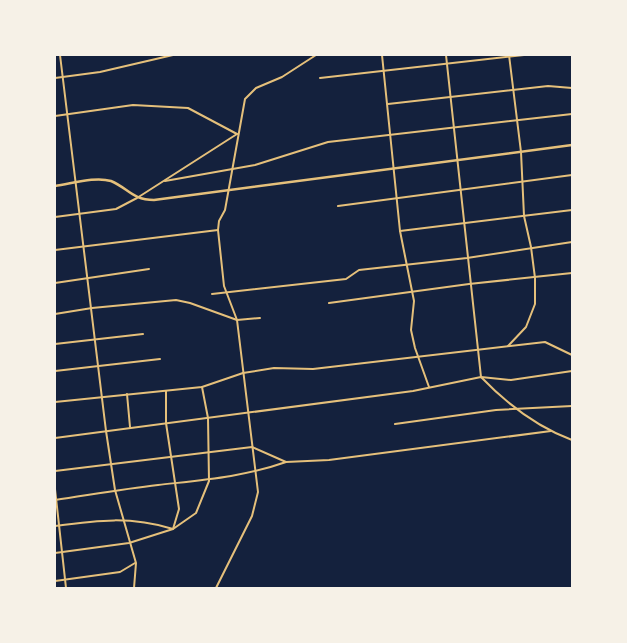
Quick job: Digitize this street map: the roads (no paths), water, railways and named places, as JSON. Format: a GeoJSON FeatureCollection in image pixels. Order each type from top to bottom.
{"type":"FeatureCollection","features":[{"type":"Feature","properties":{"kind":"main road"},"geometry":{"type":"LineString","coordinates":[[55,186],[110,181],[137,198],[154,200],[572,145]]}},
{"type":"Feature","properties":{"kind":"street"},"geometry":{"type":"LineString","coordinates":[[60,55],[78,183],[106,431],[116,490],[136,563],[134,588]]}},
{"type":"Feature","properties":{"kind":"street"},"geometry":{"type":"LineString","coordinates":[[55,78],[100,72],[173,55]]}},
{"type":"Feature","properties":{"kind":"street"},"geometry":{"type":"LineString","coordinates":[[216,588],[252,516],[258,492],[237,320],[226,292],[218,230],[219,221],[225,210],[237,134],[245,99],[256,88],[282,77],[316,55]]}},
{"type":"Feature","properties":{"kind":"street"},"geometry":{"type":"LineString","coordinates":[[382,55],[398,197],[400,232],[414,311],[411,330],[429,388]]}},
{"type":"Feature","properties":{"kind":"street"},"geometry":{"type":"LineString","coordinates":[[446,55],[456,128],[469,284],[481,377],[517,409],[551,431],[572,440]]}},
{"type":"Feature","properties":{"kind":"street"},"geometry":{"type":"LineString","coordinates":[[320,78],[524,55]]}},
{"type":"Feature","properties":{"kind":"street"},"geometry":{"type":"LineString","coordinates":[[508,346],[526,327],[535,304],[535,278],[524,216],[524,181],[509,56]]}},
{"type":"Feature","properties":{"kind":"street"},"geometry":{"type":"LineString","coordinates":[[388,104],[513,89],[548,86],[572,88]]}},
{"type":"Feature","properties":{"kind":"street"},"geometry":{"type":"LineString","coordinates":[[55,116],[133,104],[188,108],[237,134]]}},
{"type":"Feature","properties":{"kind":"street"},"geometry":{"type":"LineString","coordinates":[[164,181],[255,165],[328,142],[572,114]]}},
{"type":"Feature","properties":{"kind":"street"},"geometry":{"type":"LineString","coordinates":[[55,218],[116,209],[137,198],[237,134]]}},
{"type":"Feature","properties":{"kind":"street"},"geometry":{"type":"LineString","coordinates":[[338,206],[460,188],[572,176]]}},
{"type":"Feature","properties":{"kind":"street"},"geometry":{"type":"LineString","coordinates":[[400,232],[572,210]]}},
{"type":"Feature","properties":{"kind":"street"},"geometry":{"type":"LineString","coordinates":[[55,250],[218,230]]}},
{"type":"Feature","properties":{"kind":"street"},"geometry":{"type":"LineString","coordinates":[[212,294],[346,279],[360,270],[406,263],[467,258],[572,242]]}},
{"type":"Feature","properties":{"kind":"street"},"geometry":{"type":"LineString","coordinates":[[55,282],[89,279],[148,269]]}},
{"type":"Feature","properties":{"kind":"street"},"geometry":{"type":"LineString","coordinates":[[329,303],[469,284],[572,273]]}},
{"type":"Feature","properties":{"kind":"street"},"geometry":{"type":"LineString","coordinates":[[55,314],[92,308],[176,300],[190,303],[237,320],[260,318]]}},
{"type":"Feature","properties":{"kind":"street"},"geometry":{"type":"LineString","coordinates":[[55,344],[143,334]]}},
{"type":"Feature","properties":{"kind":"street"},"geometry":{"type":"LineString","coordinates":[[55,402],[202,387],[243,373],[274,368],[313,369],[545,342],[572,355]]}},
{"type":"Feature","properties":{"kind":"street"},"geometry":{"type":"LineString","coordinates":[[55,371],[160,359]]}},
{"type":"Feature","properties":{"kind":"street"},"geometry":{"type":"LineString","coordinates":[[55,438],[429,388],[481,377],[511,380],[572,371]]}},
{"type":"Feature","properties":{"kind":"street"},"geometry":{"type":"LineString","coordinates":[[55,553],[129,543],[173,529],[196,513],[209,481],[208,418],[202,387]]}},
{"type":"Feature","properties":{"kind":"street"},"geometry":{"type":"LineString","coordinates":[[166,391],[166,423],[179,508],[173,529]]}},
{"type":"Feature","properties":{"kind":"street"},"geometry":{"type":"LineString","coordinates":[[127,394],[130,428]]}},
{"type":"Feature","properties":{"kind":"street"},"geometry":{"type":"LineString","coordinates":[[395,424],[517,409],[572,406]]}},
{"type":"Feature","properties":{"kind":"street"},"geometry":{"type":"LineString","coordinates":[[56,500],[116,490],[209,481],[255,473],[286,462],[329,460],[551,431]]}},
{"type":"Feature","properties":{"kind":"street"},"geometry":{"type":"LineString","coordinates":[[55,471],[252,446],[286,462]]}},
{"type":"Feature","properties":{"kind":"street"},"geometry":{"type":"LineString","coordinates":[[55,489],[57,526],[66,588]]}},
{"type":"Feature","properties":{"kind":"street"},"geometry":{"type":"LineString","coordinates":[[57,526],[123,519],[148,521],[173,529]]}},
{"type":"Feature","properties":{"kind":"street"},"geometry":{"type":"LineString","coordinates":[[55,581],[120,572],[136,563]]}}]}
